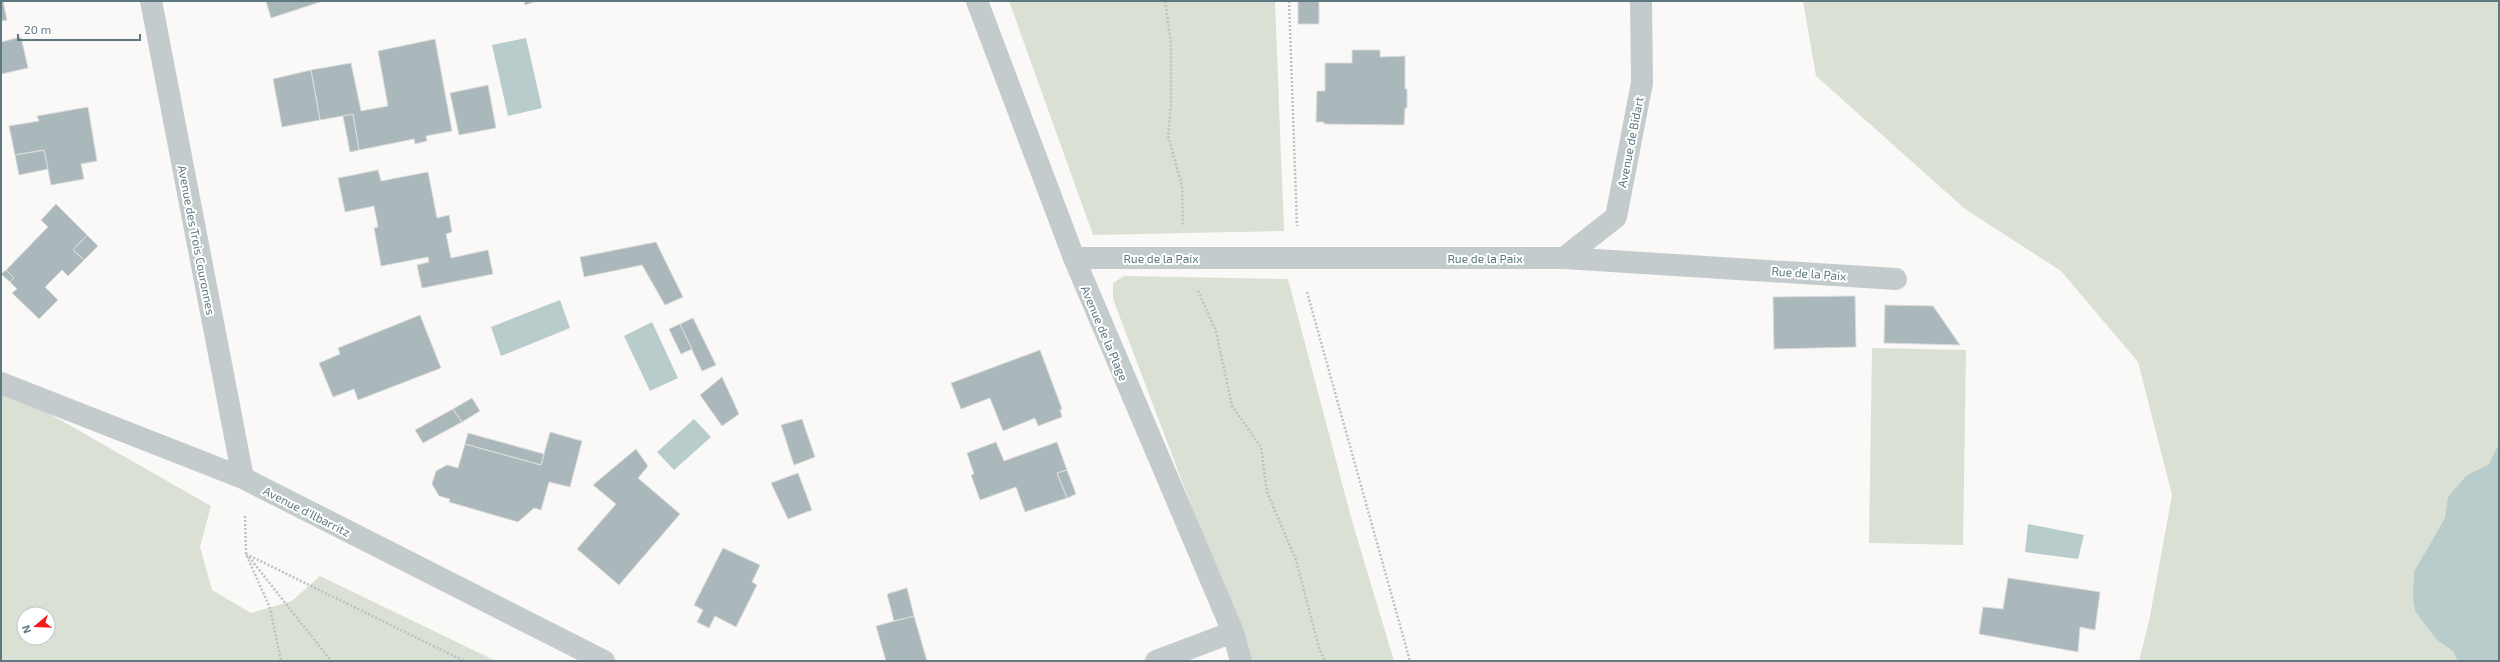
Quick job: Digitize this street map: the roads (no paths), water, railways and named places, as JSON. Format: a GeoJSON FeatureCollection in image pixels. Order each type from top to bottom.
{"type":"FeatureCollection","features":[{"type":"Feature","properties":{"kind":"street","name":"Avenue des Trois Couronnes"},"geometry":{"type":"LineString","coordinates":[[151,1],[244,478]]}},
{"type":"Feature","properties":{"kind":"street","name":"Avenue de la Plage"},"geometry":{"type":"LineString","coordinates":[[977,1],[1074,258],[1233,632],[1241,661]]}},
{"type":"Feature","properties":{"kind":"street","name":"Avenue de Bidart"},"geometry":{"type":"LineString","coordinates":[[1564,258],[1616,217],[1642,83],[1642,1]]}},
{"type":"Feature","properties":{"kind":"street","name":"Rue de la Paix"},"geometry":{"type":"LineString","coordinates":[[1074,258],[1564,258],[1896,279]]}},
{"type":"Feature","properties":{"kind":"street","name":"Avenue d'Ilbarritz"},"geometry":{"type":"LineString","coordinates":[[1,383],[244,478],[604,661]]}},
{"type":"Feature","properties":{"kind":"street"},"geometry":{"type":"LineString","coordinates":[[1156,661],[1233,632]]}}]}
